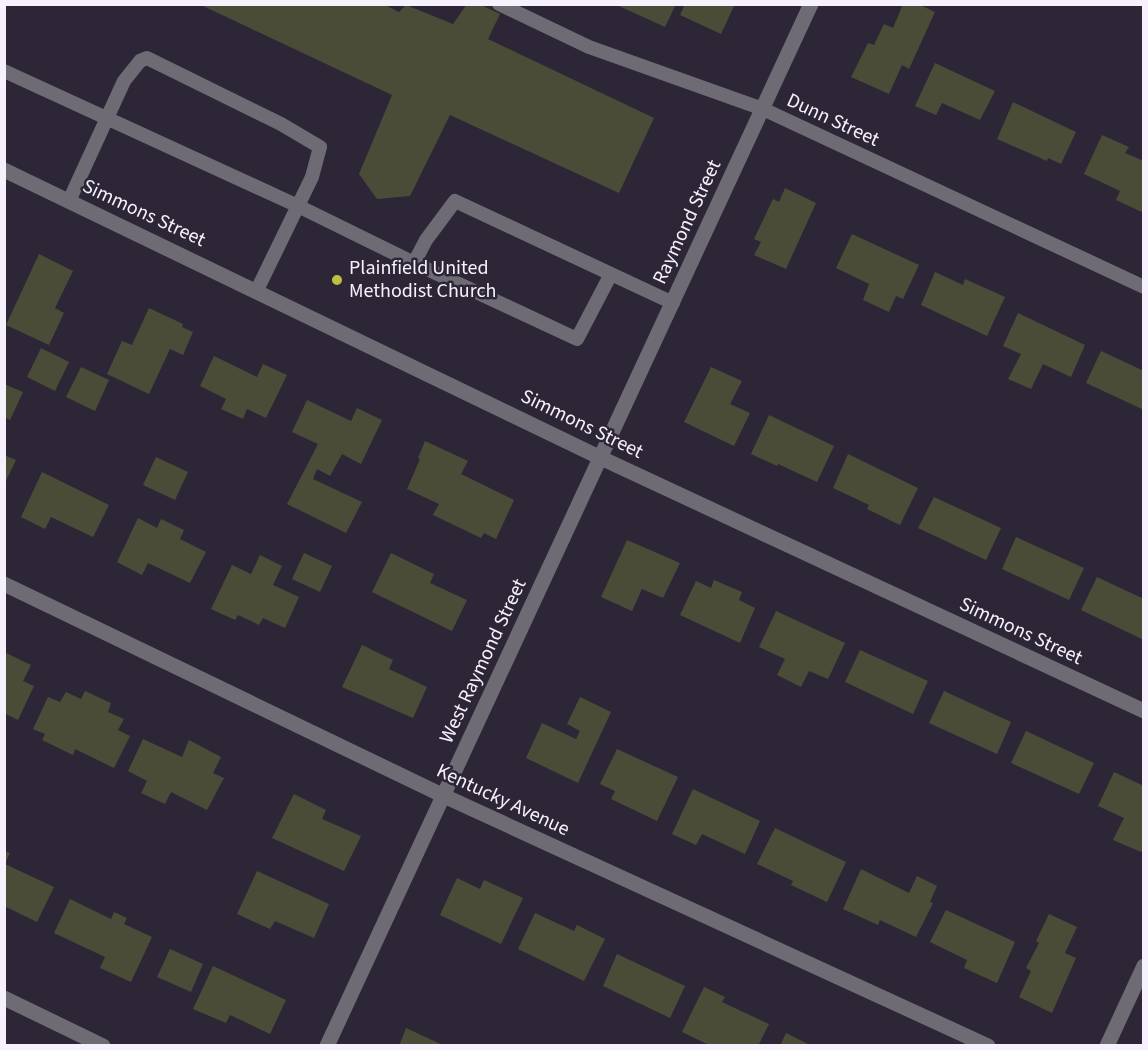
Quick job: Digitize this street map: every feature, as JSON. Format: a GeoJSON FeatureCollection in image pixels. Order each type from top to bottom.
{"type":"FeatureCollection","features":[{"type":"Feature","properties":{"kind":"street","name":"Raymond Street"},"geometry":{"type":"LineString","coordinates":[[602,458],[811,4]]}},
{"type":"Feature","properties":{"kind":"street","name":"Simmons Street"},"geometry":{"type":"LineString","coordinates":[[4,170],[602,458],[1143,711]]}},
{"type":"Feature","properties":{"kind":"street","name":"West Raymond Street"},"geometry":{"type":"LineString","coordinates":[[327,1046],[602,458]]}},
{"type":"Feature","properties":{"kind":"street","name":"Kentucky Avenue"},"geometry":{"type":"LineString","coordinates":[[4,584],[444,796],[988,1046]]}},
{"type":"Feature","properties":{"kind":"street"},"geometry":{"type":"LineString","coordinates":[[1107,1046],[1143,966]]}},
{"type":"Feature","properties":{"kind":"street"},"geometry":{"type":"LineString","coordinates":[[4,998],[103,1046]]}},
{"type":"Feature","properties":{"kind":"lane","name":"Dunn Street"},"geometry":{"type":"LineString","coordinates":[[499,4],[589,47],[763,109],[1143,287]]}},
{"type":"Feature","properties":{"kind":"lane"},"geometry":{"type":"LineString","coordinates":[[69,201],[124,81],[140,61],[147,58],[281,124],[320,147],[312,177],[257,290]]}},
{"type":"Feature","properties":{"kind":"lane"},"geometry":{"type":"LineString","coordinates":[[4,71],[106,120],[298,206],[577,339],[611,274]]}},
{"type":"Feature","properties":{"kind":"lane"},"geometry":{"type":"LineString","coordinates":[[414,263],[426,240],[455,201],[673,303]]}},
{"type":"Feature","properties":{"kind":"building"},"geometry":{"type":"Polygon","coordinates":[[[199,4],[383,4],[399,12],[406,5],[453,24],[467,4],[479,4],[500,14],[488,39],[654,118],[619,193],[450,115],[410,196],[377,199],[359,174],[392,95],[199,4]]]}},
{"type":"Feature","properties":{"kind":"building"},"geometry":{"type":"Polygon","coordinates":[[[620,4],[676,4],[665,27],[619,6],[620,4]]]}},
{"type":"Feature","properties":{"kind":"building"},"geometry":{"type":"Polygon","coordinates":[[[685,4],[734,6],[721,34],[680,15],[685,4]]]}},
{"type":"Feature","properties":{"kind":"building"},"geometry":{"type":"Polygon","coordinates":[[[903,4],[918,4],[935,12],[909,69],[902,65],[889,94],[851,77],[868,43],[874,45],[884,24],[893,28],[903,4]]]}},
{"type":"Feature","properties":{"kind":"building"},"geometry":{"type":"Polygon","coordinates":[[[935,63],[995,91],[980,120],[942,103],[936,115],[915,106],[935,63]]]}},
{"type":"Feature","properties":{"kind":"building"},"geometry":{"type":"Polygon","coordinates":[[[1013,102],[1076,132],[1061,164],[1048,158],[1047,161],[997,139],[1013,102]]]}},
{"type":"Feature","properties":{"kind":"building"},"geometry":{"type":"Polygon","coordinates":[[[1102,135],[1129,147],[1125,153],[1144,161],[1144,213],[1116,200],[1120,191],[1084,174],[1102,135]]]}},
{"type":"Feature","properties":{"kind":"building"},"geometry":{"type":"Polygon","coordinates":[[[785,188],[816,203],[786,269],[754,255],[761,242],[754,239],[773,199],[779,202],[785,188]]]}},
{"type":"Feature","properties":{"kind":"building"},"geometry":{"type":"Polygon","coordinates":[[[852,234],[919,265],[903,299],[896,296],[889,312],[863,300],[869,284],[836,268],[852,234]]]}},
{"type":"Feature","properties":{"kind":"building"},"geometry":{"type":"Polygon","coordinates":[[[39,254],[73,271],[55,308],[64,313],[49,345],[6,325],[39,254]]]}},
{"type":"Feature","properties":{"kind":"building"},"geometry":{"type":"Polygon","coordinates":[[[935,272],[963,285],[965,279],[1005,297],[987,336],[921,305],[935,272]]]}},
{"type":"Feature","properties":{"kind":"building"},"geometry":{"type":"Polygon","coordinates":[[[149,308],[183,324],[182,327],[193,332],[183,355],[170,349],[149,394],[107,374],[122,341],[132,345],[149,308]]]}},
{"type":"Feature","properties":{"kind":"building"},"geometry":{"type":"Polygon","coordinates":[[[1018,313],[1085,345],[1071,377],[1043,364],[1031,389],[1008,379],[1021,354],[1003,346],[1018,313]]]}},
{"type":"Feature","properties":{"kind":"building"},"geometry":{"type":"Polygon","coordinates":[[[41,348],[69,362],[55,391],[27,377],[41,348]]]}},
{"type":"Feature","properties":{"kind":"building"},"geometry":{"type":"Polygon","coordinates":[[[1101,351],[1144,371],[1144,410],[1086,383],[1101,351]]]}},
{"type":"Feature","properties":{"kind":"building"},"geometry":{"type":"Polygon","coordinates":[[[214,356],[257,377],[263,364],[287,375],[266,418],[247,409],[243,419],[221,409],[226,399],[200,386],[214,356]]]}},
{"type":"Feature","properties":{"kind":"building"},"geometry":{"type":"Polygon","coordinates":[[[81,367],[109,380],[95,411],[66,397],[81,367]]]}},
{"type":"Feature","properties":{"kind":"building"},"geometry":{"type":"Polygon","coordinates":[[[711,367],[742,381],[730,404],[750,413],[734,446],[684,422],[711,367]]]}},
{"type":"Feature","properties":{"kind":"building"},"geometry":{"type":"Polygon","coordinates":[[[4,384],[23,392],[10,420],[4,417],[4,384]]]}},
{"type":"Feature","properties":{"kind":"building"},"geometry":{"type":"Polygon","coordinates":[[[307,400],[351,421],[357,408],[382,420],[361,464],[342,454],[330,476],[317,469],[313,479],[362,502],[346,533],[287,504],[318,444],[292,432],[307,400]]]}},
{"type":"Feature","properties":{"kind":"building"},"geometry":{"type":"Polygon","coordinates":[[[769,415],[834,446],[817,482],[751,454],[769,415]]]}},
{"type":"Feature","properties":{"kind":"building"},"geometry":{"type":"Polygon","coordinates":[[[425,441],[468,461],[461,474],[514,500],[496,539],[484,533],[481,538],[433,515],[439,504],[407,489],[425,441]]]}},
{"type":"Feature","properties":{"kind":"building"},"geometry":{"type":"Polygon","coordinates":[[[848,454],[918,488],[900,525],[867,509],[869,505],[833,488],[848,454]]]}},
{"type":"Feature","properties":{"kind":"building"},"geometry":{"type":"Polygon","coordinates":[[[4,455],[16,460],[4,485],[4,455]]]}},
{"type":"Feature","properties":{"kind":"building"},"geometry":{"type":"Polygon","coordinates":[[[156,457],[188,472],[175,500],[143,485],[156,457]]]}},
{"type":"Feature","properties":{"kind":"building"},"geometry":{"type":"Polygon","coordinates":[[[42,472],[109,505],[93,537],[51,517],[45,529],[21,517],[42,472]]]}},
{"type":"Feature","properties":{"kind":"building"},"geometry":{"type":"Polygon","coordinates":[[[934,497],[1001,528],[986,560],[918,528],[934,497]]]}},
{"type":"Feature","properties":{"kind":"building"},"geometry":{"type":"Polygon","coordinates":[[[138,518],[157,528],[161,519],[184,530],[180,539],[206,552],[190,583],[148,563],[142,575],[117,562],[138,518]]]}},
{"type":"Feature","properties":{"kind":"building"},"geometry":{"type":"Polygon","coordinates":[[[1016,537],[1084,568],[1069,600],[1002,569],[1016,537]]]}},
{"type":"Feature","properties":{"kind":"building"},"geometry":{"type":"Polygon","coordinates":[[[627,540],[680,563],[663,598],[642,589],[632,611],[601,597],[627,540]]]}},
{"type":"Feature","properties":{"kind":"building"},"geometry":{"type":"Polygon","coordinates":[[[304,553],[332,566],[320,592],[292,579],[304,553]]]}},
{"type":"Feature","properties":{"kind":"building"},"geometry":{"type":"Polygon","coordinates":[[[391,553],[434,574],[430,583],[467,600],[452,631],[372,592],[391,553]]]}},
{"type":"Feature","properties":{"kind":"building"},"geometry":{"type":"Polygon","coordinates":[[[260,555],[282,566],[273,585],[299,597],[285,628],[263,618],[259,625],[238,615],[235,620],[211,609],[232,565],[251,574],[260,555]]]}},
{"type":"Feature","properties":{"kind":"building"},"geometry":{"type":"Polygon","coordinates":[[[1097,577],[1144,599],[1144,640],[1081,610],[1097,577]]]}},
{"type":"Feature","properties":{"kind":"building"},"geometry":{"type":"Polygon","coordinates":[[[714,580],[742,592],[739,600],[755,608],[740,643],[680,615],[696,581],[711,588],[714,580]]]}},
{"type":"Feature","properties":{"kind":"building"},"geometry":{"type":"Polygon","coordinates":[[[776,611],[845,643],[828,679],[809,671],[801,687],[777,675],[785,659],[759,647],[776,611]]]}},
{"type":"Feature","properties":{"kind":"building"},"geometry":{"type":"Polygon","coordinates":[[[362,645],[393,660],[389,669],[427,687],[413,718],[342,687],[362,645]]]}},
{"type":"Feature","properties":{"kind":"building"},"geometry":{"type":"Polygon","coordinates":[[[860,650],[928,681],[913,714],[845,682],[860,650]]]}},
{"type":"Feature","properties":{"kind":"building"},"geometry":{"type":"Polygon","coordinates":[[[4,652],[31,665],[23,681],[34,686],[18,720],[4,713],[4,652]]]}},
{"type":"Feature","properties":{"kind":"building"},"geometry":{"type":"Polygon","coordinates":[[[85,691],[111,703],[108,712],[124,719],[118,730],[130,736],[114,768],[75,749],[73,755],[42,740],[45,734],[33,729],[48,697],[60,702],[66,692],[81,699],[85,691]]]}},
{"type":"Feature","properties":{"kind":"building"},"geometry":{"type":"Polygon","coordinates":[[[944,691],[1011,722],[997,754],[929,723],[944,691]]]}},
{"type":"Feature","properties":{"kind":"building"},"geometry":{"type":"Polygon","coordinates":[[[580,697],[611,712],[578,783],[526,758],[542,723],[576,739],[580,731],[567,724],[580,697]]]}},
{"type":"Feature","properties":{"kind":"building"},"geometry":{"type":"Polygon","coordinates":[[[1026,731],[1094,763],[1079,794],[1011,763],[1026,731]]]}},
{"type":"Feature","properties":{"kind":"building"},"geometry":{"type":"Polygon","coordinates":[[[143,739],[182,757],[189,740],[221,757],[213,773],[224,778],[207,810],[171,792],[165,804],[141,793],[147,781],[128,771],[143,739]]]}},
{"type":"Feature","properties":{"kind":"building"},"geometry":{"type":"Polygon","coordinates":[[[617,749],[678,777],[657,821],[611,799],[615,791],[600,784],[617,749]]]}},
{"type":"Feature","properties":{"kind":"building"},"geometry":{"type":"Polygon","coordinates":[[[1114,772],[1144,786],[1144,846],[1141,852],[1113,840],[1124,818],[1098,806],[1114,772]]]}},
{"type":"Feature","properties":{"kind":"building"},"geometry":{"type":"Polygon","coordinates":[[[693,789],[760,821],[745,854],[702,834],[696,845],[672,834],[693,789]]]}},
{"type":"Feature","properties":{"kind":"building"},"geometry":{"type":"Polygon","coordinates":[[[294,794],[326,810],[322,819],[361,836],[344,871],[272,838],[294,794]]]}},
{"type":"Feature","properties":{"kind":"building"},"geometry":{"type":"Polygon","coordinates":[[[775,828],[846,862],[827,902],[791,885],[793,881],[757,864],[775,828]]]}},
{"type":"Feature","properties":{"kind":"building"},"geometry":{"type":"Polygon","coordinates":[[[4,851],[10,853],[5,864],[54,887],[37,922],[4,906],[4,851]]]}},
{"type":"Feature","properties":{"kind":"building"},"geometry":{"type":"Polygon","coordinates":[[[861,869],[909,893],[917,876],[937,886],[930,902],[933,903],[916,937],[880,920],[878,925],[843,909],[861,869]]]}},
{"type":"Feature","properties":{"kind":"building"},"geometry":{"type":"Polygon","coordinates":[[[257,871],[329,904],[314,938],[275,921],[270,929],[237,914],[257,871]]]}},
{"type":"Feature","properties":{"kind":"building"},"geometry":{"type":"Polygon","coordinates":[[[457,878],[480,889],[484,880],[523,898],[501,944],[440,915],[457,878]]]}},
{"type":"Feature","properties":{"kind":"building"},"geometry":{"type":"Polygon","coordinates":[[[70,899],[111,919],[114,912],[127,918],[124,924],[152,937],[131,982],[100,968],[105,957],[54,933],[70,899]]]}},
{"type":"Feature","properties":{"kind":"building"},"geometry":{"type":"Polygon","coordinates":[[[946,910],[1015,942],[997,983],[964,968],[967,960],[930,942],[946,910]]]}},
{"type":"Feature","properties":{"kind":"building"},"geometry":{"type":"Polygon","coordinates":[[[535,913],[574,931],[577,925],[605,939],[584,981],[518,949],[535,913]]]}},
{"type":"Feature","properties":{"kind":"building"},"geometry":{"type":"Polygon","coordinates":[[[1049,914],[1077,927],[1065,953],[1076,958],[1052,1013],[1019,997],[1031,971],[1026,968],[1039,943],[1036,941],[1049,914]]]}},
{"type":"Feature","properties":{"kind":"building"},"geometry":{"type":"Polygon","coordinates":[[[170,949],[203,964],[191,992],[157,977],[170,949]]]}},
{"type":"Feature","properties":{"kind":"building"},"geometry":{"type":"Polygon","coordinates":[[[617,954],[685,986],[670,1018],[603,986],[617,954]]]}},
{"type":"Feature","properties":{"kind":"building"},"geometry":{"type":"Polygon","coordinates":[[[213,966],[286,1000],[270,1034],[230,1015],[226,1023],[193,1009],[213,966]]]}},
{"type":"Feature","properties":{"kind":"building"},"geometry":{"type":"Polygon","coordinates":[[[704,987],[725,997],[722,1002],[769,1024],[758,1046],[711,1046],[682,1032],[704,987]]]}},
{"type":"Feature","properties":{"kind":"building"},"geometry":{"type":"Polygon","coordinates":[[[406,1028],[445,1046],[399,1046],[406,1028]]]}},
{"type":"Feature","properties":{"kind":"building"},"geometry":{"type":"Polygon","coordinates":[[[786,1033],[812,1046],[780,1046],[786,1033]]]}},
{"type":"Feature","properties":{"kind":"place","name":"Plainfield United Methodist Church"},"geometry":{"type":"Point","coordinates":[337,280]}}]}
